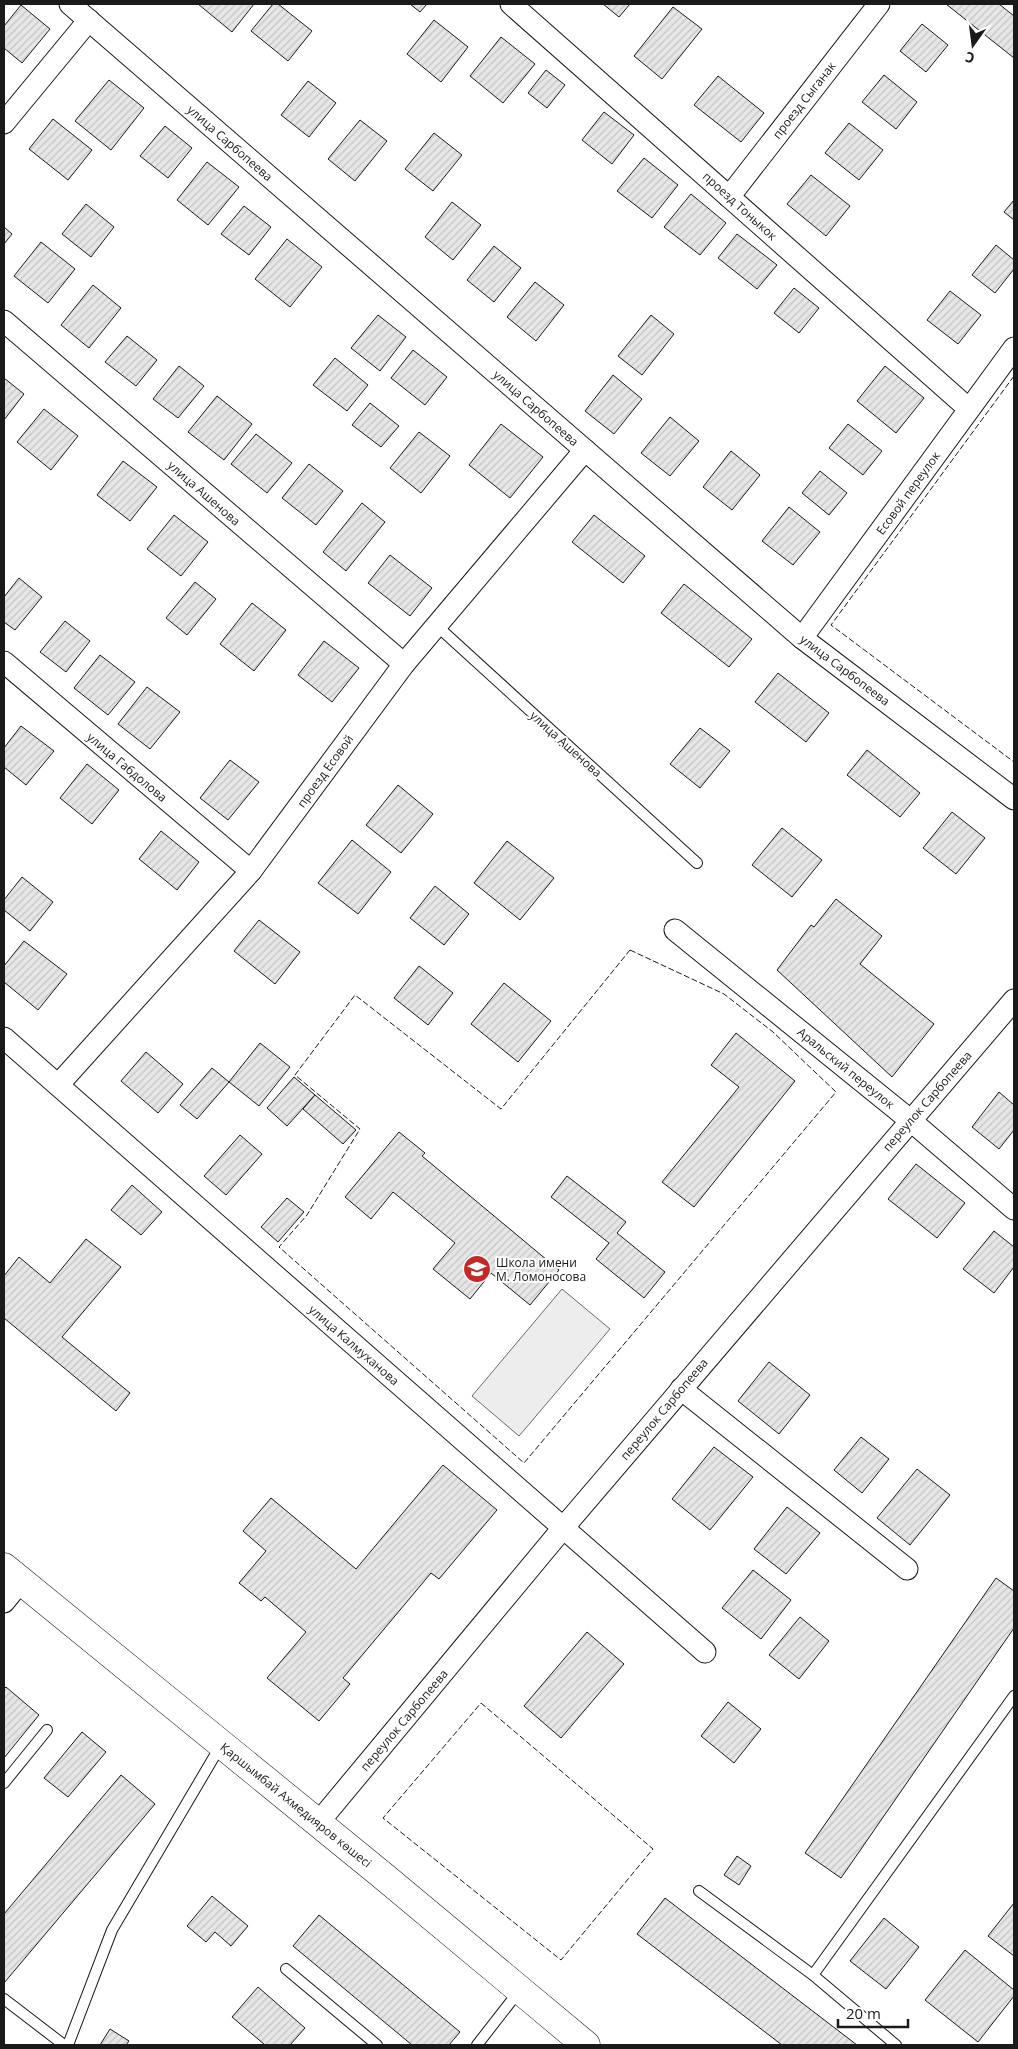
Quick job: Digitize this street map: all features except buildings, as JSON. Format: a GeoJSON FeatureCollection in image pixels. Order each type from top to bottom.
{"type":"FeatureCollection","features":[{"type":"Feature","properties":{"kind":"main road","name":"Қаршымбай Ахмедияров көшесі"},"geometry":{"type":"LineString","coordinates":[[12,1574],[222,1744],[586,2045]]}},
{"type":"Feature","properties":{"kind":"street","name":"улица Сарбопеева"},"geometry":{"type":"LineString","coordinates":[[70,4],[802,638],[1014,799]]}},
{"type":"Feature","properties":{"kind":"street","name":"проезд Тоныкок"},"geometry":{"type":"LineString","coordinates":[[511,4],[969,409]]}},
{"type":"Feature","properties":{"kind":"street","name":"проезд Сыганак"},"geometry":{"type":"LineString","coordinates":[[730,197],[879,4]]}},
{"type":"Feature","properties":{"kind":"street"},"geometry":{"type":"LineString","coordinates":[[4,123],[89,20]]}},
{"type":"Feature","properties":{"kind":"street","name":"улица Ашенова"},"geometry":{"type":"LineString","coordinates":[[4,321],[404,664]]}},
{"type":"Feature","properties":{"kind":"street","name":"Есовой переулок"},"geometry":{"type":"LineString","coordinates":[[802,638],[1014,348]]}},
{"type":"Feature","properties":{"kind":"street","name":"проезд Есовой"},"geometry":{"type":"LineString","coordinates":[[58,1085],[250,871],[404,664],[585,450]]}},
{"type":"Feature","properties":{"kind":"street","name":"улица Габдолова"},"geometry":{"type":"LineString","coordinates":[[4,662],[250,871]]}},
{"type":"Feature","properties":{"kind":"street","name":"Аральский переулок"},"geometry":{"type":"LineString","coordinates":[[675,930],[910,1120],[1014,1210]]}},
{"type":"Feature","properties":{"kind":"street","name":"переулок Сарбопеева"},"geometry":{"type":"LineString","coordinates":[[318,1823],[563,1528],[1014,1000]]}},
{"type":"Feature","properties":{"kind":"street","name":"улица Калмуханова"},"geometry":{"type":"LineString","coordinates":[[4,1038],[705,1652]]}},
{"type":"Feature","properties":{"kind":"street"},"geometry":{"type":"LineString","coordinates":[[681,1389],[907,1569]]}},
{"type":"Feature","properties":{"kind":"street"},"geometry":{"type":"LineString","coordinates":[[4,1602],[12,1574]]}},
{"type":"Feature","properties":{"kind":"lane","name":"улица Ашенова"},"geometry":{"type":"LineString","coordinates":[[436,626],[697,863]]}},
{"type":"Feature","properties":{"kind":"lane"},"geometry":{"type":"LineString","coordinates":[[813,1975],[1014,1696]]}},
{"type":"Feature","properties":{"kind":"lane"},"geometry":{"type":"LineString","coordinates":[[4,1783],[47,1730]]}},
{"type":"Feature","properties":{"kind":"lane"},"geometry":{"type":"LineString","coordinates":[[68,2045],[112,1930],[222,1744]]}},
{"type":"Feature","properties":{"kind":"lane"},"geometry":{"type":"LineString","coordinates":[[699,1892],[813,1975],[896,2045]]}},
{"type":"Feature","properties":{"kind":"lane"},"geometry":{"type":"LineString","coordinates":[[286,1969],[377,2045]]}},
{"type":"Feature","properties":{"kind":"lane"},"geometry":{"type":"LineString","coordinates":[[477,2045],[519,1990]]}},
{"type":"Feature","properties":{"kind":"lane"},"geometry":{"type":"LineString","coordinates":[[4,1999],[64,2045]]}},
{"type":"Feature","properties":{"kind":"shaded area"},"geometry":{"type":"Polygon","coordinates":[[[562,1289],[610,1329],[519,1436],[472,1396],[562,1289]]]}},
{"type":"Feature","properties":{"kind":"fence"},"geometry":{"type":"LineString","coordinates":[[1014,376],[831,625],[1014,762]]}},
{"type":"Feature","properties":{"kind":"fence"},"geometry":{"type":"LineString","coordinates":[[630,950],[724,994],[773,1032],[836,1092],[524,1463],[279,1247],[307,1215],[360,1129],[295,1075],[355,995],[501,1109],[630,950]]}},
{"type":"Feature","properties":{"kind":"fence"},"geometry":{"type":"LineString","coordinates":[[481,1703],[653,1849],[561,1960],[383,1818],[481,1703]]}},
{"type":"Feature","properties":{"kind":"place","name":"Школа имени М. Ломоносова"},"geometry":{"type":"Point","coordinates":[477,1269]}}]}
